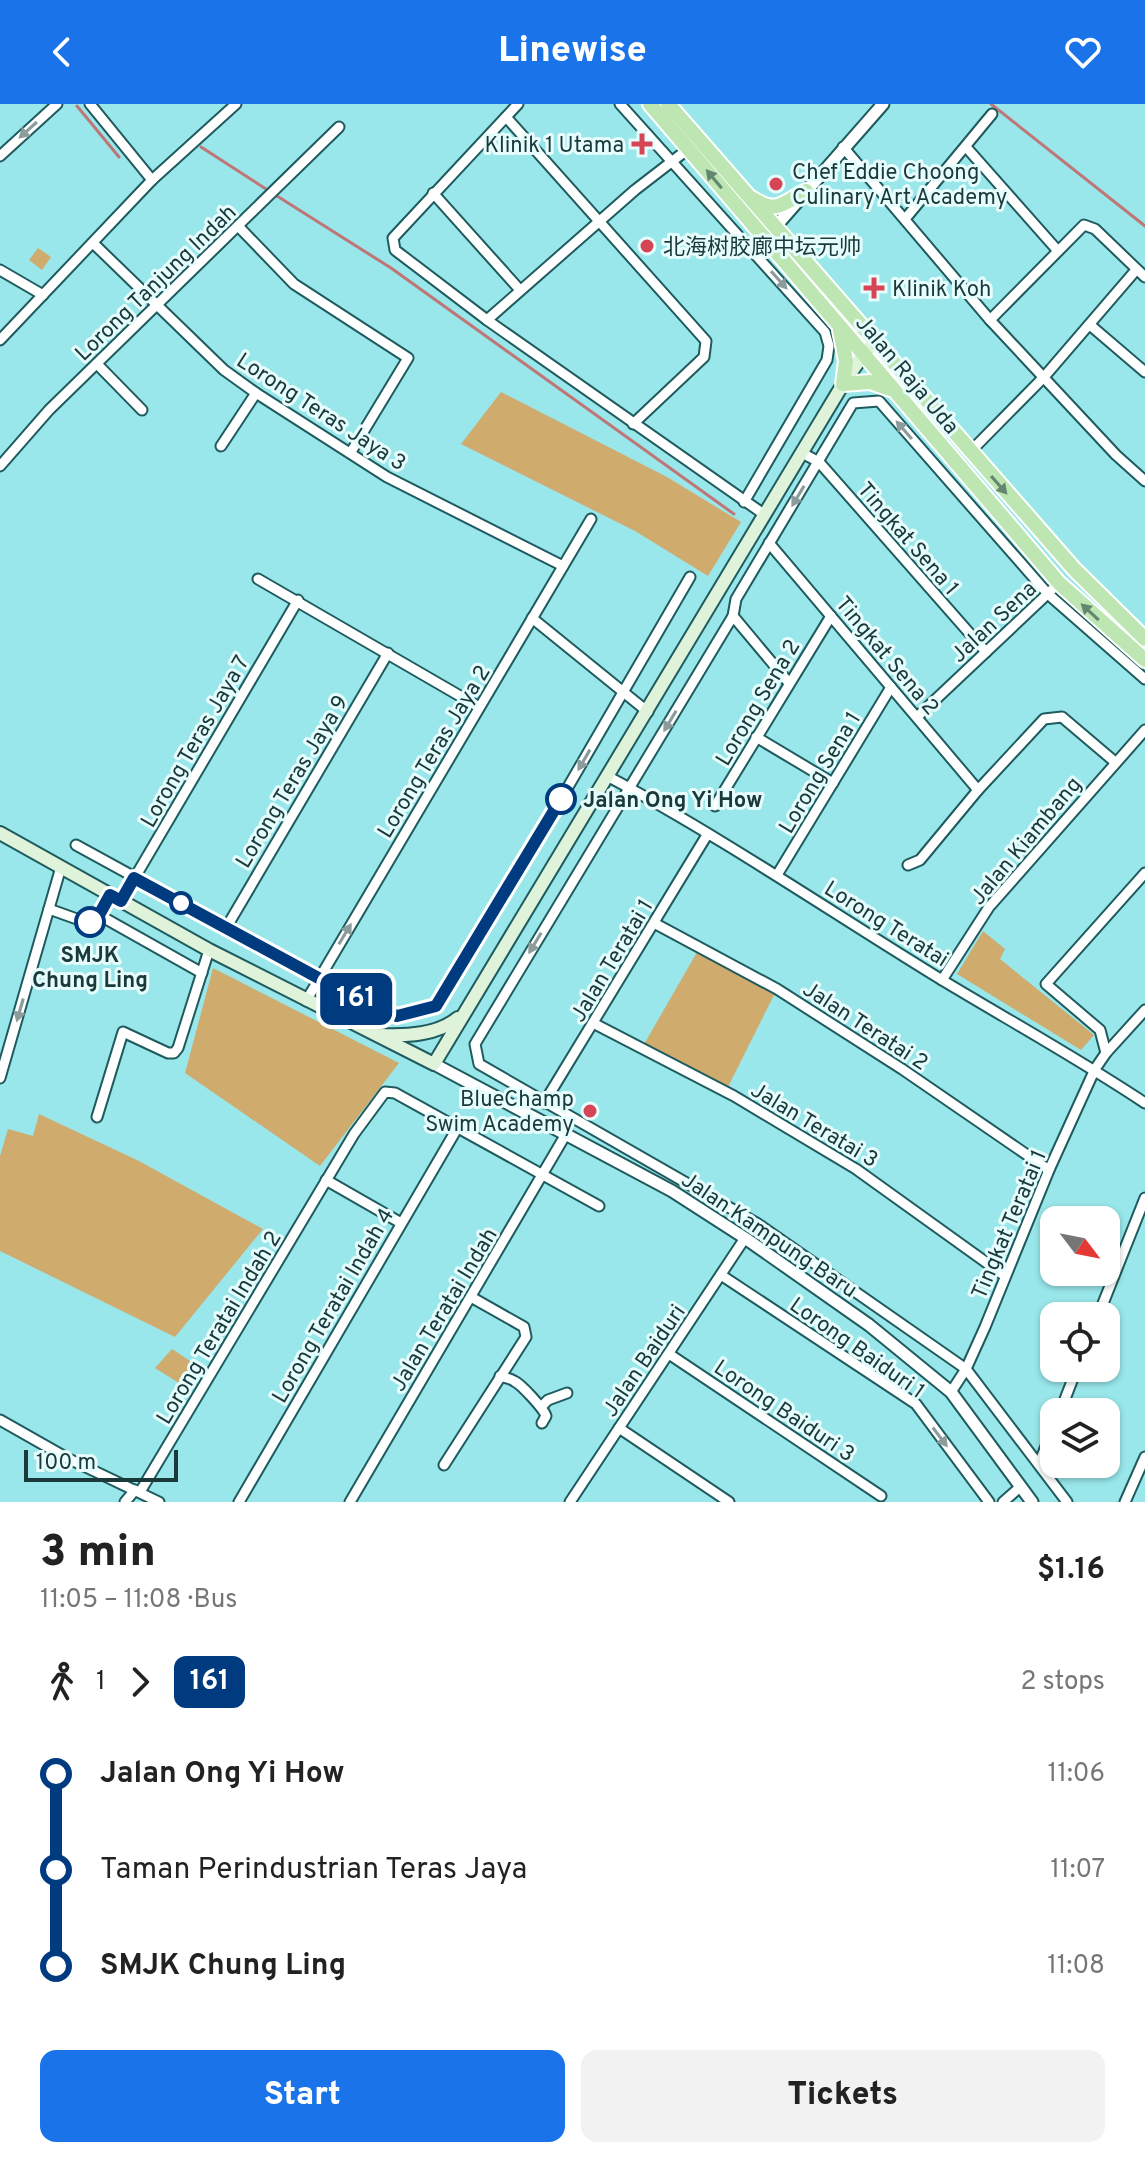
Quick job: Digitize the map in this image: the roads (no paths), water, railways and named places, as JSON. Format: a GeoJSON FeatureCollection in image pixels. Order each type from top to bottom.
{"type":"FeatureCollection","features":[{"type":"Feature","properties":{"kind":"main road","name":"Jalan Raja Uda"},"geometry":{"type":"LineString","coordinates":[[650,104],[745,195],[770,234],[875,342],[1074,569],[1145,639]]}},
{"type":"Feature","properties":{"kind":"main road","name":"Jalan Raja Uda"},"geometry":{"type":"LineString","coordinates":[[668,104],[694,144],[770,234],[839,326],[1054,588],[1145,660]]}},
{"type":"Feature","properties":{"kind":"main road"},"geometry":{"type":"LineString","coordinates":[[745,195],[759,203],[782,207],[806,191]]}},
{"type":"Feature","properties":{"kind":"main road"},"geometry":{"type":"LineString","coordinates":[[839,326],[845,352],[843,384]]}},
{"type":"Feature","properties":{"kind":"main road"},"geometry":{"type":"LineString","coordinates":[[0,833],[209,950],[434,1064],[843,384],[875,342]]}},
{"type":"Feature","properties":{"kind":"main road"},"geometry":{"type":"LineString","coordinates":[[843,384],[870,382],[893,391]]}},
{"type":"Feature","properties":{"kind":"main road"},"geometry":{"type":"LineString","coordinates":[[1121,640],[1132,627]]}},
{"type":"Feature","properties":{"kind":"main road"},"geometry":{"type":"LineString","coordinates":[[373,1034],[401,1036],[445,1028],[464,1013]]}},
{"type":"Feature","properties":{"kind":"street"},"geometry":{"type":"LineString","coordinates":[[0,156],[57,104]]}},
{"type":"Feature","properties":{"kind":"street"},"geometry":{"type":"LineString","coordinates":[[106,104],[94,108],[152,180]]}},
{"type":"Feature","properties":{"kind":"street"},"geometry":{"type":"LineString","coordinates":[[0,340],[152,180],[236,104]]}},
{"type":"Feature","properties":{"kind":"street"},"geometry":{"type":"LineString","coordinates":[[518,104],[393,238],[395,250],[487,320],[765,515]]}},
{"type":"Feature","properties":{"kind":"street"},"geometry":{"type":"LineString","coordinates":[[620,104],[825,332],[829,346],[827,360],[744,502]]}},
{"type":"Feature","properties":{"kind":"street"},"geometry":{"type":"LineString","coordinates":[[770,234],[883,104]]}},
{"type":"Feature","properties":{"kind":"street"},"geometry":{"type":"LineString","coordinates":[[905,219],[992,114]]}},
{"type":"Feature","properties":{"kind":"street"},"geometry":{"type":"LineString","coordinates":[[506,117],[706,341],[704,357],[633,424]]}},
{"type":"Feature","properties":{"kind":"street","name":"Lorong Tanjung Indah"},"geometry":{"type":"LineString","coordinates":[[0,466],[49,410],[339,127]]}},
{"type":"Feature","properties":{"kind":"street"},"geometry":{"type":"LineString","coordinates":[[487,320],[671,160],[694,144]]}},
{"type":"Feature","properties":{"kind":"street"},"geometry":{"type":"LineString","coordinates":[[843,147],[990,320],[1116,455],[1145,481]]}},
{"type":"Feature","properties":{"kind":"street"},"geometry":{"type":"LineString","coordinates":[[966,147],[1058,251]]}},
{"type":"Feature","properties":{"kind":"street"},"geometry":{"type":"LineString","coordinates":[[433,193],[520,290]]}},
{"type":"Feature","properties":{"kind":"street"},"geometry":{"type":"LineString","coordinates":[[990,320],[1084,225],[1095,229],[1145,277]]}},
{"type":"Feature","properties":{"kind":"street"},"geometry":{"type":"LineString","coordinates":[[238,226],[294,284],[408,358],[351,452]]}},
{"type":"Feature","properties":{"kind":"street","name":"Lorong Teras Jaya 3"},"geometry":{"type":"LineString","coordinates":[[93,243],[224,370],[256,393],[387,477],[563,566]]}},
{"type":"Feature","properties":{"kind":"street"},"geometry":{"type":"LineString","coordinates":[[0,270],[43,295]]}},
{"type":"Feature","properties":{"kind":"street"},"geometry":{"type":"LineString","coordinates":[[970,452],[1044,377],[1136,270]]}},
{"type":"Feature","properties":{"kind":"street"},"geometry":{"type":"LineString","coordinates":[[1090,325],[1145,372]]}},
{"type":"Feature","properties":{"kind":"street"},"geometry":{"type":"LineString","coordinates":[[97,364],[142,410]]}},
{"type":"Feature","properties":{"kind":"street"},"geometry":{"type":"LineString","coordinates":[[221,446],[256,393]]}},
{"type":"Feature","properties":{"kind":"street","name":"Jalan Raja Uda"},"geometry":{"type":"LineString","coordinates":[[819,462],[853,403],[879,401],[1054,588],[1145,679]]}},
{"type":"Feature","properties":{"kind":"street","name":"Tingkat Sena 1"},"geometry":{"type":"LineString","coordinates":[[802,453],[819,462],[986,652]]}},
{"type":"Feature","properties":{"kind":"street"},"geometry":{"type":"LineString","coordinates":[[819,462],[736,599],[733,616],[475,1044],[479,1064],[758,1224],[966,1369],[1067,1502]]}},
{"type":"Feature","properties":{"kind":"street","name":"Lorong Teras Jaya 2"},"geometry":{"type":"LineString","coordinates":[[306,1001],[591,519]]}},
{"type":"Feature","properties":{"kind":"street","name":"Tingkat Sena 2"},"geometry":{"type":"LineString","coordinates":[[769,543],[978,790]]}},
{"type":"Feature","properties":{"kind":"street"},"geometry":{"type":"LineString","coordinates":[[76,845],[372,1007],[397,1016],[436,1006],[690,577]]}},
{"type":"Feature","properties":{"kind":"street"},"geometry":{"type":"LineString","coordinates":[[258,579],[479,707]]}},
{"type":"Feature","properties":{"kind":"street","name":"Jalan Sena"},"geometry":{"type":"LineString","coordinates":[[917,717],[1054,588]]}},
{"type":"Feature","properties":{"kind":"street"},"geometry":{"type":"LineString","coordinates":[[721,589],[736,599]]}},
{"type":"Feature","properties":{"kind":"street","name":"Lorong Teras Jaya 7"},"geometry":{"type":"LineString","coordinates":[[99,915],[134,878],[298,600]]}},
{"type":"Feature","properties":{"kind":"street"},"geometry":{"type":"LineString","coordinates":[[733,616],[789,683]]}},
{"type":"Feature","properties":{"kind":"street","name":"Lorong Sena 2"},"geometry":{"type":"LineString","coordinates":[[715,806],[831,616]]}},
{"type":"Feature","properties":{"kind":"street"},"geometry":{"type":"LineString","coordinates":[[532,618],[648,712]]}},
{"type":"Feature","properties":{"kind":"street","name":"Lorong Teras Jaya 9"},"geometry":{"type":"LineString","coordinates":[[226,928],[388,653]]}},
{"type":"Feature","properties":{"kind":"street","name":"Lorong Sena 1"},"geometry":{"type":"LineString","coordinates":[[777,875],[891,687]]}},
{"type":"Feature","properties":{"kind":"street"},"geometry":{"type":"LineString","coordinates":[[908,865],[920,860],[978,790],[1044,719],[1062,717],[1115,762]]}},
{"type":"Feature","properties":{"kind":"street","name":"Jalan Kiambang"},"geometry":{"type":"LineString","coordinates":[[942,980],[989,907],[1145,730]]}},
{"type":"Feature","properties":{"kind":"street"},"geometry":{"type":"LineString","coordinates":[[756,737],[833,783]]}},
{"type":"Feature","properties":{"kind":"street","name":"Lorong Teratai"},"geometry":{"type":"LineString","coordinates":[[609,777],[777,875],[942,980],[1095,1069],[1145,1103]]}},
{"type":"Feature","properties":{"kind":"street","name":"Jalan Teratai 1"},"geometry":{"type":"LineString","coordinates":[[544,1103],[707,835]]}},
{"type":"Feature","properties":{"kind":"street"},"geometry":{"type":"LineString","coordinates":[[0,1078],[61,867]]}},
{"type":"Feature","properties":{"kind":"street"},"geometry":{"type":"LineString","coordinates":[[1106,1053],[1100,1030],[1046,984],[1145,873]]}},
{"type":"Feature","properties":{"kind":"street"},"geometry":{"type":"LineString","coordinates":[[49,909],[88,923],[99,915],[202,973]]}},
{"type":"Feature","properties":{"kind":"street","name":"Jalan Teratai 2"},"geometry":{"type":"LineString","coordinates":[[654,923],[777,989],[902,1069],[1049,1170]]}},
{"type":"Feature","properties":{"kind":"street"},"geometry":{"type":"LineString","coordinates":[[97,1117],[123,1032],[168,1053],[174,1053],[178,1048],[209,950]]}},
{"type":"Feature","properties":{"kind":"street","name":"Tingkat Teratai 1"},"geometry":{"type":"LineString","coordinates":[[951,1392],[966,1369],[1095,1069],[1145,1010]]}},
{"type":"Feature","properties":{"kind":"street","name":"Jalan Teratai 3"},"geometry":{"type":"LineString","coordinates":[[593,1023],[726,1091],[856,1169],[1005,1276]]}},
{"type":"Feature","properties":{"kind":"street","name":"Jalan Kampung Baru"},"geometry":{"type":"LineString","coordinates":[[434,1064],[672,1191],[869,1325],[951,1392],[1032,1502]]}},
{"type":"Feature","properties":{"kind":"street"},"geometry":{"type":"LineString","coordinates":[[401,1223],[326,1180],[385,1092],[395,1093],[599,1206]]}},
{"type":"Feature","properties":{"kind":"street","name":"Lorong Teratai Indah 4"},"geometry":{"type":"LineString","coordinates":[[239,1502],[458,1127]]}},
{"type":"Feature","properties":{"kind":"street","name":"Jalan Teratai Indah"},"geometry":{"type":"LineString","coordinates":[[350,1502],[566,1134]]}},
{"type":"Feature","properties":{"kind":"street","name":"Lorong Teratai Indah 2"},"geometry":{"type":"LineString","coordinates":[[125,1502],[137,1491],[326,1180]]}},
{"type":"Feature","properties":{"kind":"street"},"geometry":{"type":"LineString","coordinates":[[1104,1302],[1145,1198]]}},
{"type":"Feature","properties":{"kind":"street","name":"Jalan Baiduri"},"geometry":{"type":"LineString","coordinates":[[570,1502],[745,1238]]}},
{"type":"Feature","properties":{"kind":"street","name":"Lorong Baiduri 1"},"geometry":{"type":"LineString","coordinates":[[721,1275],[916,1404],[989,1502]]}},
{"type":"Feature","properties":{"kind":"street"},"geometry":{"type":"LineString","coordinates":[[444,1465],[526,1337],[524,1327],[471,1297]]}},
{"type":"Feature","properties":{"kind":"street","name":"Lorong Baiduri 3"},"geometry":{"type":"LineString","coordinates":[[669,1354],[881,1496]]}},
{"type":"Feature","properties":{"kind":"street"},"geometry":{"type":"LineString","coordinates":[[510,1362],[515,1381]]}},
{"type":"Feature","properties":{"kind":"street"},"geometry":{"type":"LineString","coordinates":[[500,1376],[515,1381],[542,1406],[546,1412],[542,1423]]}},
{"type":"Feature","properties":{"kind":"street"},"geometry":{"type":"LineString","coordinates":[[542,1406],[548,1400],[567,1393]]}},
{"type":"Feature","properties":{"kind":"street"},"geometry":{"type":"LineString","coordinates":[[0,1420],[67,1458],[159,1502]]}},
{"type":"Feature","properties":{"kind":"street"},"geometry":{"type":"LineString","coordinates":[[619,1428],[729,1502]]}},
{"type":"Feature","properties":{"kind":"street"},"geometry":{"type":"LineString","coordinates":[[1125,1502],[1145,1457]]}},
{"type":"Feature","properties":{"kind":"street"},"geometry":{"type":"LineString","coordinates":[[1003,1502],[1020,1487]]}},
{"type":"Feature","properties":{"kind":"waterway"},"geometry":{"type":"LineString","coordinates":[[991,104],[1145,226]]}},
{"type":"Feature","properties":{"kind":"waterway"},"geometry":{"type":"LineString","coordinates":[[77,106],[119,157]]}},
{"type":"Feature","properties":{"kind":"waterway"},"geometry":{"type":"LineString","coordinates":[[201,147],[266,189]]}},
{"type":"Feature","properties":{"kind":"waterway"},"geometry":{"type":"LineString","coordinates":[[277,196],[391,268],[734,514]]}},
{"type":"Feature","properties":{"kind":"place","name":"Klinik 1 Utama"},"geometry":{"type":"Point","coordinates":[642,144]}},
{"type":"Feature","properties":{"kind":"place","name":"Chef Eddie Choong Culinary Art Academy"},"geometry":{"type":"Point","coordinates":[776,184]}},
{"type":"Feature","properties":{"kind":"place","name":"北海树胶廊中坛元帅"},"geometry":{"type":"Point","coordinates":[647,246]}},
{"type":"Feature","properties":{"kind":"place","name":"Klinik Koh"},"geometry":{"type":"Point","coordinates":[874,288]}},
{"type":"Feature","properties":{"kind":"place","name":"Jalan Ong Yi How"},"geometry":{"type":"Point","coordinates":[561,799]}},
{"type":"Feature","properties":{"kind":"place","name":"SMJK Chung Ling"},"geometry":{"type":"Point","coordinates":[90,922]}},
{"type":"Feature","properties":{"kind":"place","name":"BlueChamp Swim Academy"},"geometry":{"type":"Point","coordinates":[590,1111]}}]}
